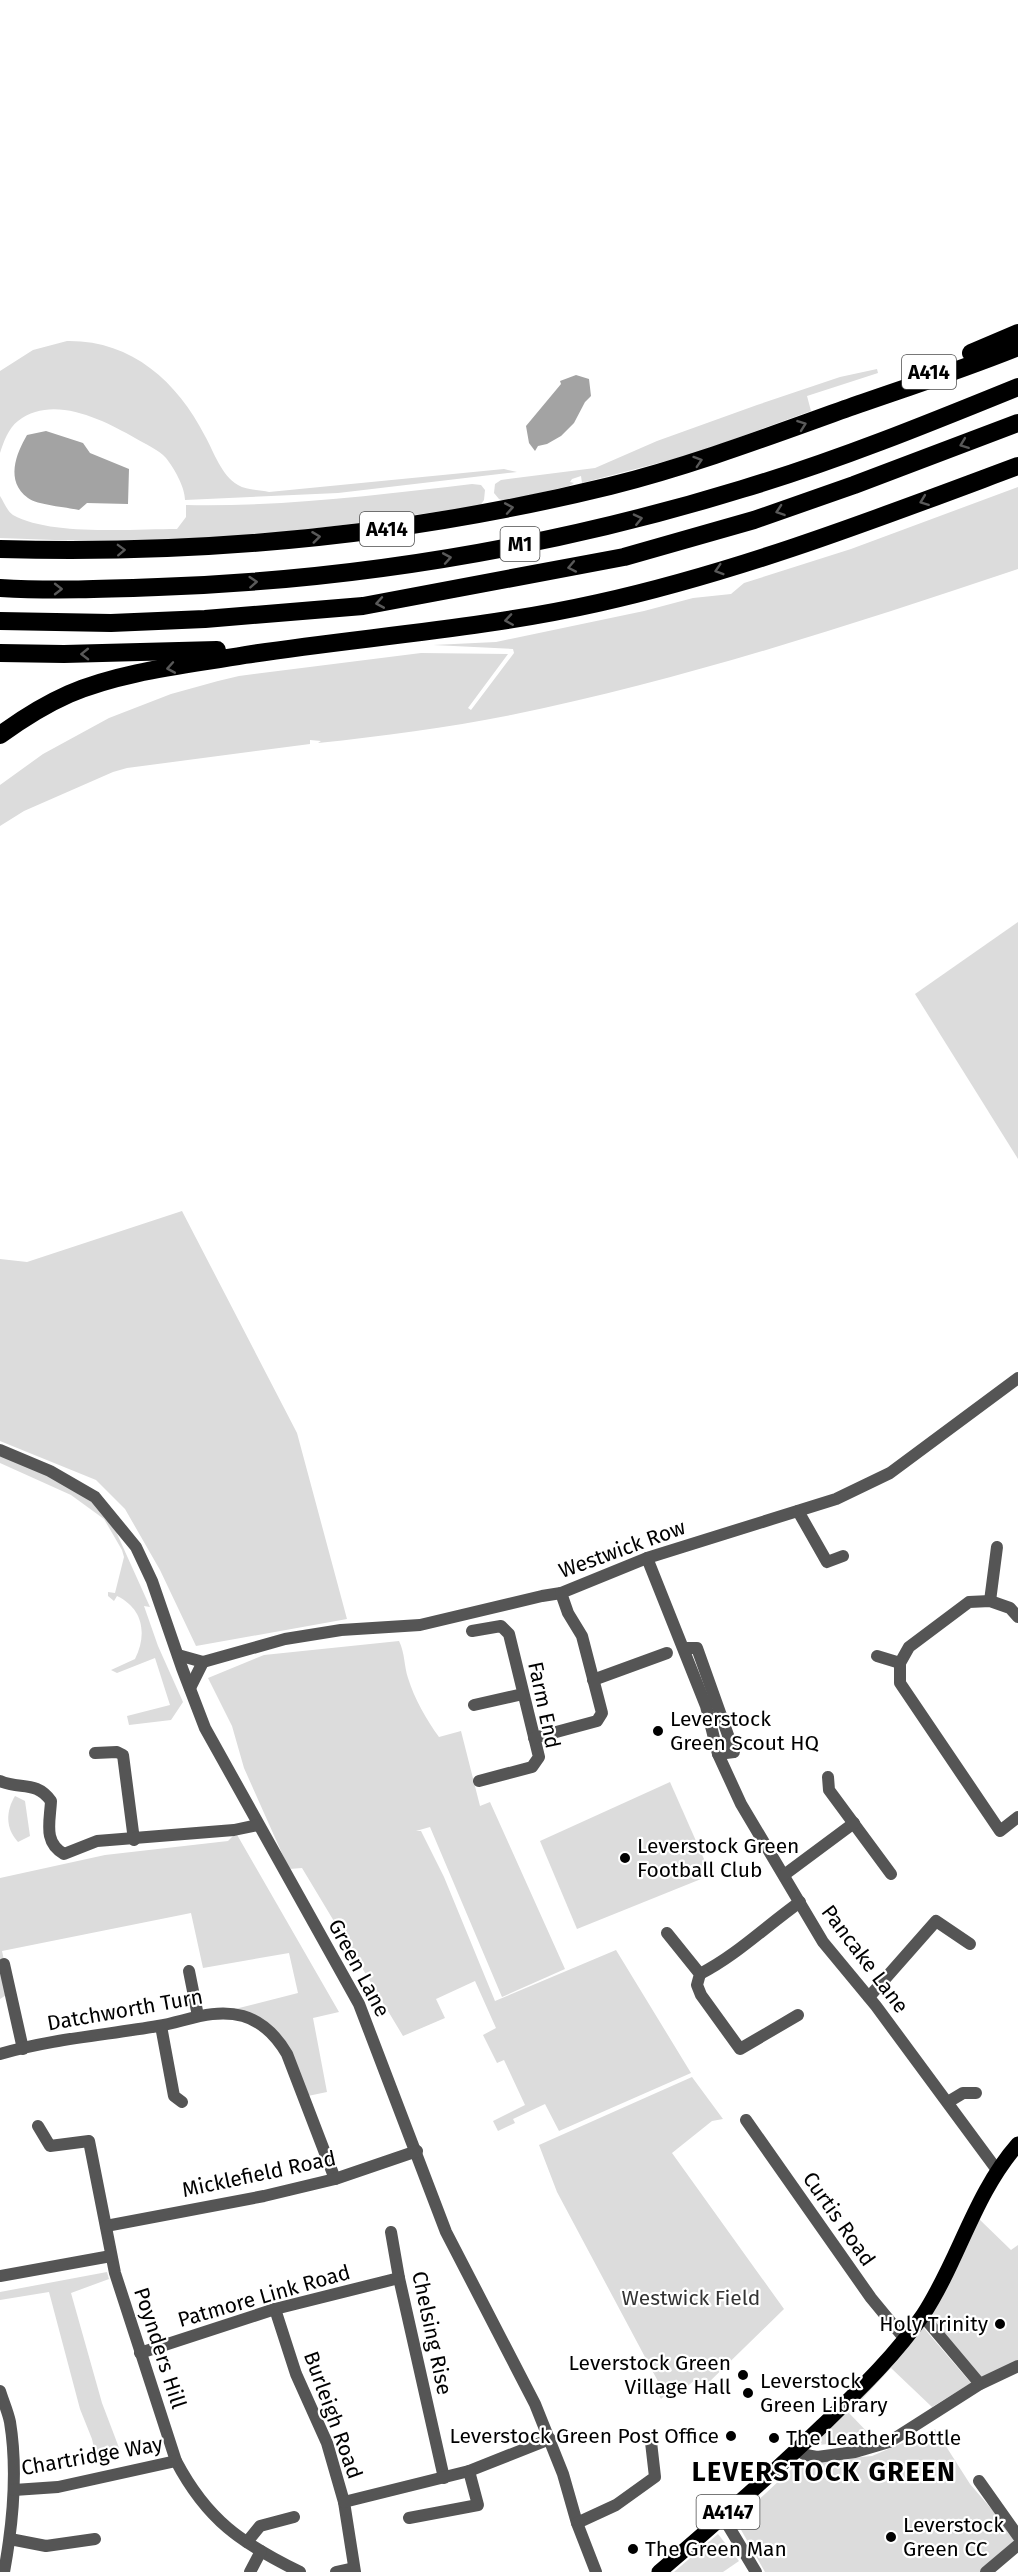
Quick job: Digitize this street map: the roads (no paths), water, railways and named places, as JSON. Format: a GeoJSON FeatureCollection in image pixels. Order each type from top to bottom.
{"type":"FeatureCollection","features":[{"type":"Feature","properties":{"kind":"highway","name":"A414"},"geometry":{"type":"LineString","coordinates":[[0,549],[89,551],[200,547],[303,539],[411,526],[526,505],[694,463],[841,411],[1018,333]]}},
{"type":"Feature","properties":{"kind":"highway"},"geometry":{"type":"LineString","coordinates":[[841,411],[1018,348]]}},
{"type":"Feature","properties":{"kind":"highway","name":"M1"},"geometry":{"type":"LineString","coordinates":[[0,588],[117,589],[309,578],[423,562],[558,537],[650,516],[743,489],[887,439],[1018,387]]}},
{"type":"Feature","properties":{"kind":"highway","name":"M1"},"geometry":{"type":"LineString","coordinates":[[0,621],[111,623],[205,619],[363,606],[612,559],[697,537],[765,516],[1018,423]]}},
{"type":"Feature","properties":{"kind":"highway"},"geometry":{"type":"LineString","coordinates":[[0,735],[35,711],[69,694],[136,674],[311,645],[494,622],[598,603],[659,588],[878,518],[1018,466]]}},
{"type":"Feature","properties":{"kind":"highway"},"geometry":{"type":"LineString","coordinates":[[0,653],[155,653],[311,645]]}},
{"type":"Feature","properties":{"kind":"main road","name":"A4147"},"geometry":{"type":"LineString","coordinates":[[659,2572],[797,2450],[849,2399],[904,2338],[939,2288],[997,2170],[1018,2144]]}},
{"type":"Feature","properties":{"kind":"street","name":"Westwick Row"},"geometry":{"type":"LineString","coordinates":[[203,1662],[285,1639],[341,1630],[420,1625],[561,1593],[647,1558],[749,1524],[836,1499],[890,1473],[1018,1378]]}},
{"type":"Feature","properties":{"kind":"street","name":"Green Lane"},"geometry":{"type":"LineString","coordinates":[[0,1450],[73,1483],[95,1497],[136,1547],[153,1581],[206,1728],[359,2004],[446,2232],[532,2397],[550,2439],[577,2523],[596,2572]]}},
{"type":"Feature","properties":{"kind":"street"},"geometry":{"type":"LineString","coordinates":[[798,1511],[826,1562],[843,1556]]}},
{"type":"Feature","properties":{"kind":"street"},"geometry":{"type":"LineString","coordinates":[[990,1601],[997,1547]]}},
{"type":"Feature","properties":{"kind":"street","name":"Pancake Lane"},"geometry":{"type":"LineString","coordinates":[[647,1558],[684,1648],[697,1648],[711,1704],[734,1752],[718,1754],[741,1804],[824,1942],[869,1997],[997,2170]]}},
{"type":"Feature","properties":{"kind":"street"},"geometry":{"type":"LineString","coordinates":[[534,1738],[597,1721],[602,1713],[582,1636],[568,1613],[561,1593]]}},
{"type":"Feature","properties":{"kind":"street"},"geometry":{"type":"LineString","coordinates":[[1014,1612],[990,1601],[969,1602],[909,1647],[900,1663],[900,1683],[1000,1831],[1018,1817]]}},
{"type":"Feature","properties":{"kind":"street","name":"Farm End"},"geometry":{"type":"LineString","coordinates":[[472,1630],[501,1626],[509,1634],[539,1757],[532,1767],[478,1780]]}},
{"type":"Feature","properties":{"kind":"street"},"geometry":{"type":"LineString","coordinates":[[593,1680],[667,1653]]}},
{"type":"Feature","properties":{"kind":"street"},"geometry":{"type":"LineString","coordinates":[[178,1655],[203,1662],[190,1688]]}},
{"type":"Feature","properties":{"kind":"street"},"geometry":{"type":"LineString","coordinates":[[876,1656],[900,1663]]}},
{"type":"Feature","properties":{"kind":"street"},"geometry":{"type":"LineString","coordinates":[[474,1705],[523,1694]]}},
{"type":"Feature","properties":{"kind":"street"},"geometry":{"type":"LineString","coordinates":[[95,1753],[117,1752],[123,1755],[134,1840]]}},
{"type":"Feature","properties":{"kind":"street"},"geometry":{"type":"LineString","coordinates":[[828,1777],[829,1790],[891,1874]]}},
{"type":"Feature","properties":{"kind":"street"},"geometry":{"type":"LineString","coordinates":[[0,1781],[44,1791],[51,1801],[49,1839],[55,1849],[64,1854],[96,1841],[134,1840],[234,1830],[258,1825]]}},
{"type":"Feature","properties":{"kind":"street"},"geometry":{"type":"LineString","coordinates":[[784,1875],[854,1823]]}},
{"type":"Feature","properties":{"kind":"street"},"geometry":{"type":"LineString","coordinates":[[798,2015],[740,2049],[701,1995],[697,1985],[700,1974],[735,1953],[769,1924],[800,1902]]}},
{"type":"Feature","properties":{"kind":"street"},"geometry":{"type":"LineString","coordinates":[[869,1997],[936,1921],[970,1944]]}},
{"type":"Feature","properties":{"kind":"street"},"geometry":{"type":"LineString","coordinates":[[667,1933],[700,1974]]}},
{"type":"Feature","properties":{"kind":"street"},"geometry":{"type":"LineString","coordinates":[[4,1964],[23,2049]]}},
{"type":"Feature","properties":{"kind":"street"},"geometry":{"type":"LineString","coordinates":[[189,1971],[198,2016]]}},
{"type":"Feature","properties":{"kind":"street","name":"Datchworth Turn"},"geometry":{"type":"LineString","coordinates":[[0,2054],[161,2026],[198,2016],[219,2013],[244,2016],[262,2025],[277,2037],[287,2054],[335,2179]]}},
{"type":"Feature","properties":{"kind":"street"},"geometry":{"type":"LineString","coordinates":[[161,2026],[174,2096],[182,2102]]}},
{"type":"Feature","properties":{"kind":"street"},"geometry":{"type":"LineString","coordinates":[[948,2102],[963,2093],[976,2093]]}},
{"type":"Feature","properties":{"kind":"street","name":"Curtis Road"},"geometry":{"type":"LineString","coordinates":[[746,2120],[871,2298],[904,2338]]}},
{"type":"Feature","properties":{"kind":"street","name":"Poynders Hill"},"geometry":{"type":"LineString","coordinates":[[38,2126],[50,2146],[89,2141],[111,2256],[176,2461],[190,2488],[210,2514],[261,2551],[300,2572]]}},
{"type":"Feature","properties":{"kind":"street","name":"Micklefield Road"},"geometry":{"type":"LineString","coordinates":[[106,2226],[264,2196],[335,2179],[417,2151]]}},
{"type":"Feature","properties":{"kind":"street","name":"Chelsing Rise"},"geometry":{"type":"LineString","coordinates":[[391,2232],[399,2278],[444,2478]]}},
{"type":"Feature","properties":{"kind":"street"},"geometry":{"type":"LineString","coordinates":[[0,2276],[111,2256]]}},
{"type":"Feature","properties":{"kind":"street","name":"Patmore Link Road"},"geometry":{"type":"LineString","coordinates":[[140,2353],[275,2309],[399,2278]]}},
{"type":"Feature","properties":{"kind":"street","name":"Burleigh Road"},"geometry":{"type":"LineString","coordinates":[[275,2309],[296,2374],[327,2443],[344,2502],[355,2570]]}},
{"type":"Feature","properties":{"kind":"street"},"geometry":{"type":"LineString","coordinates":[[922,2315],[980,2384]]}},
{"type":"Feature","properties":{"kind":"street"},"geometry":{"type":"LineString","coordinates":[[797,2450],[817,2457],[855,2452],[889,2442],[980,2384],[1018,2366]]}},
{"type":"Feature","properties":{"kind":"street"},"geometry":{"type":"LineString","coordinates":[[0,2391],[14,2490],[10,2539],[4,2572]]}},
{"type":"Feature","properties":{"kind":"street"},"geometry":{"type":"LineString","coordinates":[[344,2502],[469,2471],[550,2439]]}},
{"type":"Feature","properties":{"kind":"street"},"geometry":{"type":"LineString","coordinates":[[577,2523],[616,2505],[655,2477],[651,2442]]}},
{"type":"Feature","properties":{"kind":"street","name":"Chartridge Way"},"geometry":{"type":"LineString","coordinates":[[14,2490],[58,2487],[176,2461]]}},
{"type":"Feature","properties":{"kind":"street"},"geometry":{"type":"LineString","coordinates":[[409,2518],[478,2505],[469,2471]]}},
{"type":"Feature","properties":{"kind":"street"},"geometry":{"type":"LineString","coordinates":[[979,2481],[1018,2536]]}},
{"type":"Feature","properties":{"kind":"street"},"geometry":{"type":"LineString","coordinates":[[248,2542],[260,2526],[294,2517]]}},
{"type":"Feature","properties":{"kind":"street"},"geometry":{"type":"LineString","coordinates":[[723,2517],[756,2572]]}},
{"type":"Feature","properties":{"kind":"street"},"geometry":{"type":"LineString","coordinates":[[10,2539],[46,2546],[95,2539]]}},
{"type":"Feature","properties":{"kind":"street"},"geometry":{"type":"LineString","coordinates":[[986,2572],[1018,2545]]}},
{"type":"Feature","properties":{"kind":"street"},"geometry":{"type":"LineString","coordinates":[[250,2572],[261,2551]]}},
{"type":"Feature","properties":{"kind":"street"},"geometry":{"type":"LineString","coordinates":[[336,2572],[355,2570]]}},
{"type":"Feature","properties":{"kind":"place","name":"Leverstock Green Scout HQ"},"geometry":{"type":"Point","coordinates":[658,1731]}},
{"type":"Feature","properties":{"kind":"place","name":"Leverstock Green Football Club"},"geometry":{"type":"Point","coordinates":[625,1858]}},
{"type":"Feature","properties":{"kind":"place","name":"Holy Trinity"},"geometry":{"type":"Point","coordinates":[1000,2324]}},
{"type":"Feature","properties":{"kind":"place","name":"Leverstock Green Village Hall"},"geometry":{"type":"Point","coordinates":[743,2375]}},
{"type":"Feature","properties":{"kind":"place","name":"Leverstock Green Library"},"geometry":{"type":"Point","coordinates":[748,2393]}},
{"type":"Feature","properties":{"kind":"place","name":"Leverstock Green Post Office"},"geometry":{"type":"Point","coordinates":[731,2436]}},
{"type":"Feature","properties":{"kind":"place","name":"The Leather Bottle"},"geometry":{"type":"Point","coordinates":[774,2438]}},
{"type":"Feature","properties":{"kind":"place","name":"Leverstock Green CC"},"geometry":{"type":"Point","coordinates":[891,2537]}},
{"type":"Feature","properties":{"kind":"place","name":"The Green Man"},"geometry":{"type":"Point","coordinates":[633,2549]}},
{"type":"Feature","properties":{"kind":"district","name":"LEVERSTOCK GREEN"},"geometry":{"type":"Point","coordinates":[824,2472]}},
{"type":"Feature","properties":{"kind":"park label","name":"Westwick Field"},"geometry":{"type":"Point","coordinates":[691,2298]}}]}
